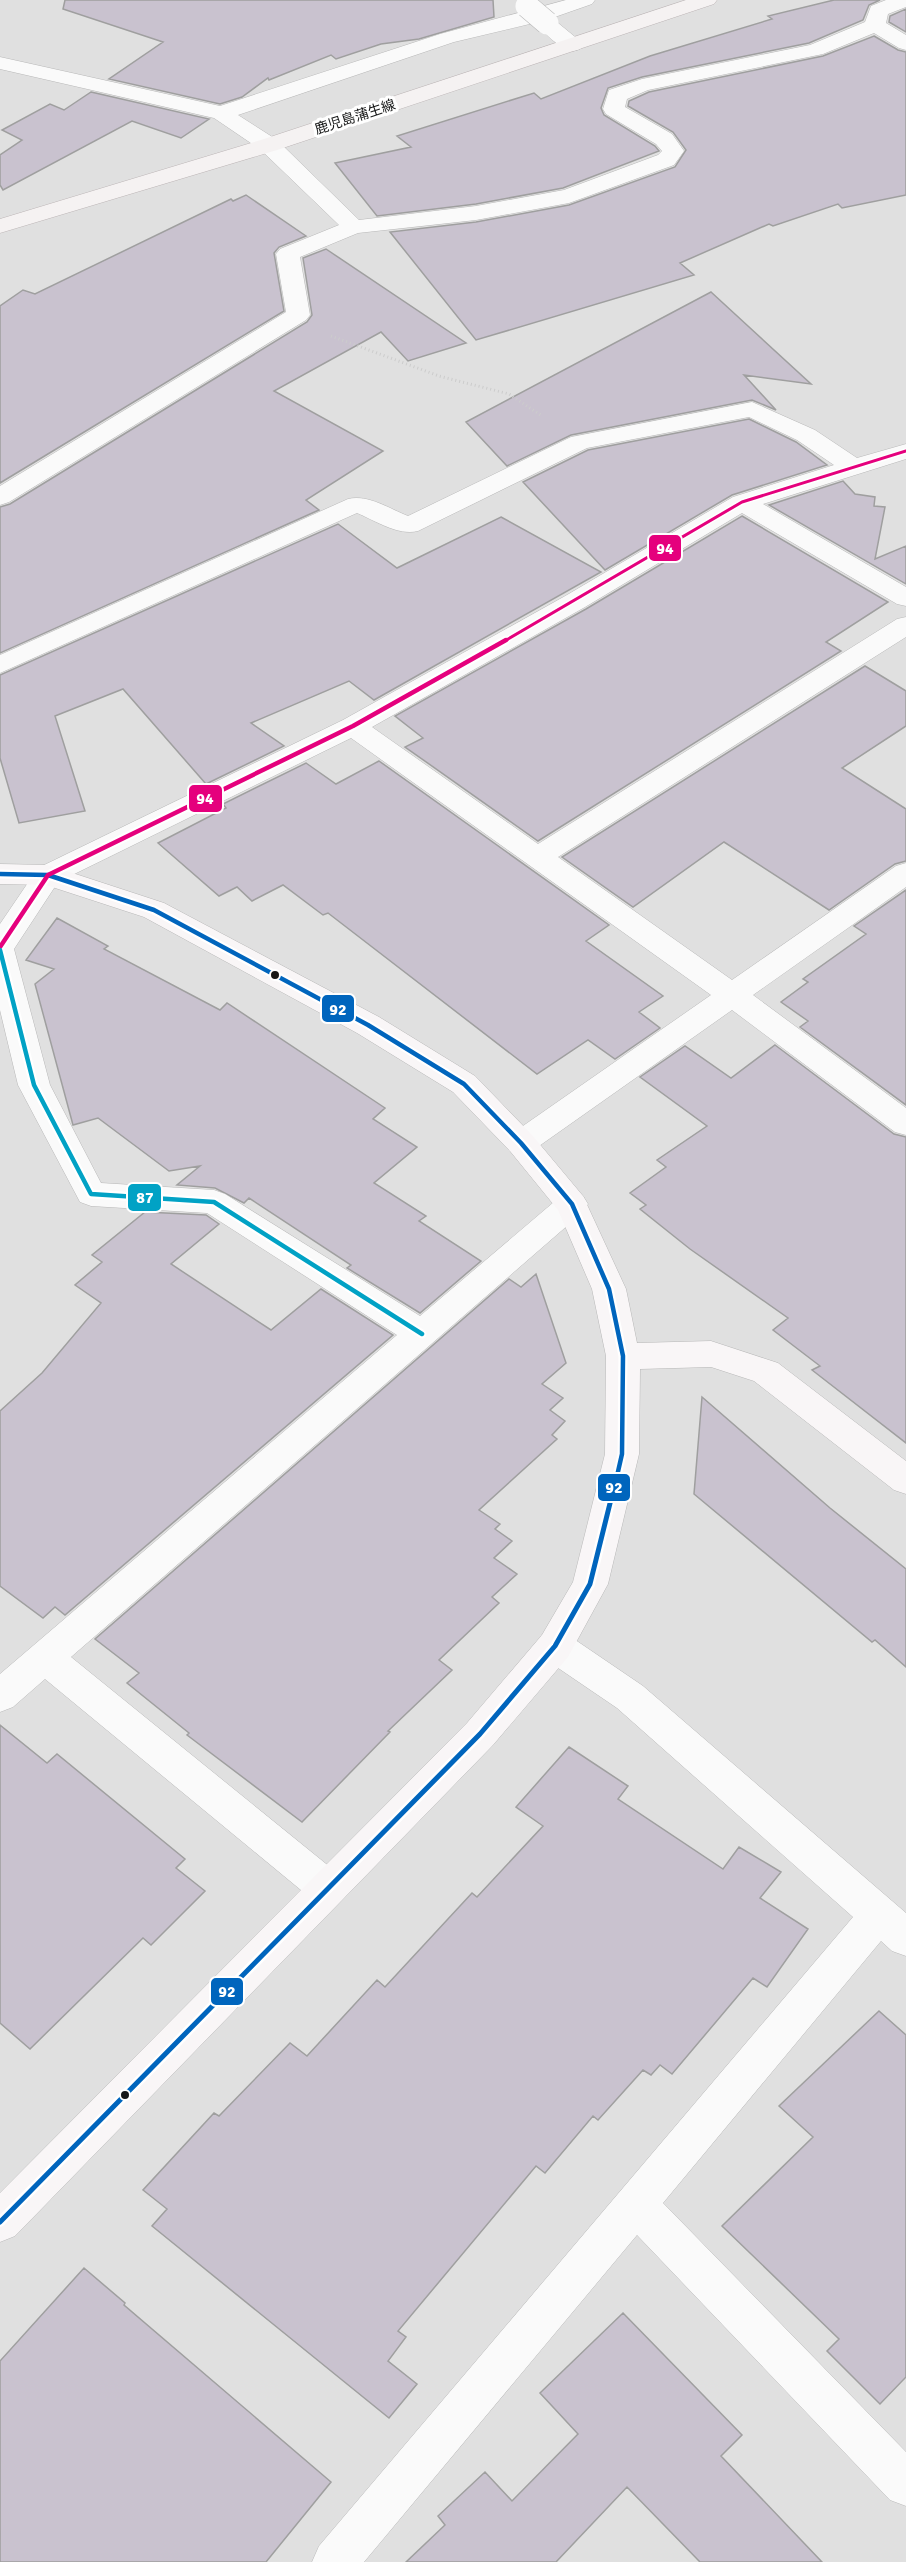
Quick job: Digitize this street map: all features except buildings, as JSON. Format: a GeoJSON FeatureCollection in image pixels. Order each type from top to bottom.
{"type":"FeatureCollection","features":[{"type":"Feature","properties":{"kind":"main road","name":"鹿児島蒲生線"},"geometry":{"type":"LineString","coordinates":[[0,226],[269,145],[707,0]]}},
{"type":"Feature","properties":{"kind":"street"},"geometry":{"type":"LineString","coordinates":[[221,113],[447,38],[555,11],[585,0]]}},
{"type":"Feature","properties":{"kind":"street"},"geometry":{"type":"LineString","coordinates":[[875,25],[878,10],[905,0]]}},
{"type":"Feature","properties":{"kind":"street"},"geometry":{"type":"LineString","coordinates":[[524,3],[573,45]]}},
{"type":"Feature","properties":{"kind":"street"},"geometry":{"type":"LineString","coordinates":[[875,25],[906,44]]}},
{"type":"Feature","properties":{"kind":"street"},"geometry":{"type":"LineString","coordinates":[[0,497],[298,315],[288,254],[354,227],[476,213],[570,196],[666,160],[673,151],[664,139],[615,109],[617,95],[642,85],[816,50],[875,25]]}},
{"type":"Feature","properties":{"kind":"street"},"geometry":{"type":"LineString","coordinates":[[0,63],[221,113],[269,145],[354,227]]}},
{"type":"Feature","properties":{"kind":"street"},"geometry":{"type":"LineString","coordinates":[[0,665],[357,504],[409,526],[580,442],[752,409],[807,435],[853,467]]}},
{"type":"Feature","properties":{"kind":"street"},"geometry":{"type":"LineString","coordinates":[[422,1334],[214,1203],[91,1194],[34,1085],[0,948],[48,875],[353,726],[576,601],[742,502],[906,451]]}},
{"type":"Feature","properties":{"kind":"street"},"geometry":{"type":"LineString","coordinates":[[742,502],[906,598]]}},
{"type":"Feature","properties":{"kind":"street"},"geometry":{"type":"LineString","coordinates":[[538,857],[906,625]]}},
{"type":"Feature","properties":{"kind":"street"},"geometry":{"type":"LineString","coordinates":[[353,726],[732,995],[906,1124]]}},
{"type":"Feature","properties":{"kind":"street"},"geometry":{"type":"LineString","coordinates":[[521,1143],[906,873]]}},
{"type":"Feature","properties":{"kind":"street"},"geometry":{"type":"LineString","coordinates":[[0,874],[48,875],[154,910],[368,1025],[464,1084],[521,1143],[572,1204],[609,1289],[623,1356],[622,1454],[590,1584],[555,1646],[480,1734],[0,2222]]}},
{"type":"Feature","properties":{"kind":"street"},"geometry":{"type":"LineString","coordinates":[[0,1696],[572,1204]]}},
{"type":"Feature","properties":{"kind":"street"},"geometry":{"type":"LineString","coordinates":[[623,1356],[711,1354],[766,1372],[906,1480]]}},
{"type":"Feature","properties":{"kind":"street"},"geometry":{"type":"LineString","coordinates":[[348,2557],[635,2204],[893,1926],[630,1697],[555,1646]]}},
{"type":"Feature","properties":{"kind":"street"},"geometry":{"type":"LineString","coordinates":[[45,1658],[327,1888]]}},
{"type":"Feature","properties":{"kind":"street"},"geometry":{"type":"LineString","coordinates":[[635,2204],[906,2484]]}},
{"type":"Feature","properties":{"kind":"path"},"geometry":{"type":"LineString","coordinates":[[298,315],[323,333],[369,352],[439,376],[509,394],[580,442]]}},
{"type":"Feature","properties":{"kind":"transit line","name":"94"},"geometry":{"type":"LineString","coordinates":[[0,947],[48,875],[353,726],[576,601],[742,502],[906,451]]}},
{"type":"Feature","properties":{"kind":"transit line","name":"92"},"geometry":{"type":"LineString","coordinates":[[0,874],[48,875],[154,910],[368,1025],[464,1084],[521,1143],[572,1204],[609,1289],[623,1356],[622,1454],[590,1584],[555,1646],[480,1734],[0,2222]]}},
{"type":"Feature","properties":{"kind":"transit line","name":"87"},"geometry":{"type":"LineString","coordinates":[[0,950],[34,1085],[91,1194],[214,1202],[422,1334]]}}]}
